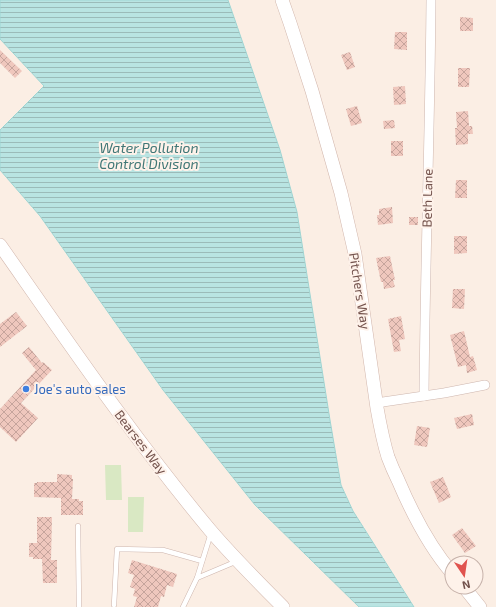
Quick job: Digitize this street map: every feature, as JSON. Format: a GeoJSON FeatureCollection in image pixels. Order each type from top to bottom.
{"type":"FeatureCollection","features":[{"type":"Feature","properties":{"kind":"main road","name":"Pitchers Way"},"geometry":{"type":"LineString","coordinates":[[282,0],[312,90],[341,193],[355,254],[376,403],[389,458],[406,501],[426,537],[444,562]]}},
{"type":"Feature","properties":{"kind":"main road","name":"Bearses Way"},"geometry":{"type":"LineString","coordinates":[[0,245],[126,424],[176,488],[211,531],[283,607]]}},
{"type":"Feature","properties":{"kind":"main road"},"geometry":{"type":"LineString","coordinates":[[470,595],[480,607]]}},
{"type":"Feature","properties":{"kind":"street","name":"Beth Lane"},"geometry":{"type":"LineString","coordinates":[[424,396],[431,69],[431,0]]}},
{"type":"Feature","properties":{"kind":"street"},"geometry":{"type":"LineString","coordinates":[[376,403],[485,385]]}},
{"type":"Feature","properties":{"kind":"lane"},"geometry":{"type":"LineString","coordinates":[[78,526],[79,607]]}},
{"type":"Feature","properties":{"kind":"lane"},"geometry":{"type":"LineString","coordinates":[[183,607],[197,578],[211,531]]}},
{"type":"Feature","properties":{"kind":"lane"},"geometry":{"type":"LineString","coordinates":[[114,605],[117,549],[163,550],[202,561]]}},
{"type":"Feature","properties":{"kind":"lane"},"geometry":{"type":"LineString","coordinates":[[197,578],[238,561]]}},
{"type":"Feature","properties":{"kind":"green space"},"geometry":{"type":"Polygon","coordinates":[[[105,465],[121,465],[122,500],[106,500],[105,465]]]}},
{"type":"Feature","properties":{"kind":"green space"},"geometry":{"type":"Polygon","coordinates":[[[128,497],[144,497],[143,532],[128,532],[128,497]]]}},
{"type":"Feature","properties":{"kind":"water","name":"Water Pollution Control Division"},"geometry":{"type":"Polygon","coordinates":[[[0,0],[228,0],[280,150],[297,212],[341,485],[353,511],[414,607],[359,607],[255,505],[163,390],[40,216],[0,170],[0,130],[44,86],[0,39],[0,0]]]}},
{"type":"Feature","properties":{"kind":"building"},"geometry":{"type":"Polygon","coordinates":[[[460,17],[473,18],[473,31],[460,31],[460,17]]]}},
{"type":"Feature","properties":{"kind":"building"},"geometry":{"type":"Polygon","coordinates":[[[395,32],[407,32],[407,50],[394,49],[395,32]]]}},
{"type":"Feature","properties":{"kind":"building"},"geometry":{"type":"Polygon","coordinates":[[[0,50],[22,71],[15,78],[0,63],[0,50]]]}},
{"type":"Feature","properties":{"kind":"building"},"geometry":{"type":"Polygon","coordinates":[[[350,52],[355,67],[347,70],[341,55],[350,52]]]}},
{"type":"Feature","properties":{"kind":"building"},"geometry":{"type":"Polygon","coordinates":[[[458,68],[470,68],[469,87],[458,87],[458,68]]]}},
{"type":"Feature","properties":{"kind":"building"},"geometry":{"type":"Polygon","coordinates":[[[405,86],[406,104],[394,105],[393,87],[405,86]]]}},
{"type":"Feature","properties":{"kind":"building"},"geometry":{"type":"Polygon","coordinates":[[[357,106],[362,123],[351,126],[346,109],[357,106]]]}},
{"type":"Feature","properties":{"kind":"building"},"geometry":{"type":"Polygon","coordinates":[[[468,111],[469,126],[472,126],[473,134],[468,134],[468,144],[456,145],[456,112],[468,111]]]}},
{"type":"Feature","properties":{"kind":"building"},"geometry":{"type":"Polygon","coordinates":[[[394,120],[395,128],[384,129],[383,121],[394,120]]]}},
{"type":"Feature","properties":{"kind":"building"},"geometry":{"type":"Polygon","coordinates":[[[391,141],[403,141],[403,156],[391,156],[391,141]]]}},
{"type":"Feature","properties":{"kind":"building"},"geometry":{"type":"Polygon","coordinates":[[[456,180],[467,180],[467,198],[455,198],[456,180]]]}},
{"type":"Feature","properties":{"kind":"building"},"geometry":{"type":"Polygon","coordinates":[[[392,207],[393,223],[378,225],[377,215],[379,215],[379,209],[392,207]]]}},
{"type":"Feature","properties":{"kind":"building"},"geometry":{"type":"Polygon","coordinates":[[[409,217],[418,217],[418,225],[409,225],[409,217]]]}},
{"type":"Feature","properties":{"kind":"building"},"geometry":{"type":"Polygon","coordinates":[[[454,236],[467,236],[467,253],[454,254],[454,236]]]}},
{"type":"Feature","properties":{"kind":"building"},"geometry":{"type":"Polygon","coordinates":[[[390,256],[395,287],[384,289],[376,258],[390,256]]]}},
{"type":"Feature","properties":{"kind":"building"},"geometry":{"type":"Polygon","coordinates":[[[453,289],[465,289],[464,309],[452,308],[453,289]]]}},
{"type":"Feature","properties":{"kind":"building"},"geometry":{"type":"Polygon","coordinates":[[[16,312],[27,326],[0,347],[0,324],[16,312]]]}},
{"type":"Feature","properties":{"kind":"building"},"geometry":{"type":"Polygon","coordinates":[[[401,316],[405,339],[399,340],[401,351],[394,352],[388,319],[401,316]]]}},
{"type":"Feature","properties":{"kind":"building"},"geometry":{"type":"Polygon","coordinates":[[[464,331],[470,357],[473,356],[477,370],[467,373],[466,365],[458,367],[450,335],[464,331]]]}},
{"type":"Feature","properties":{"kind":"building"},"geometry":{"type":"Polygon","coordinates":[[[29,347],[42,363],[43,362],[52,370],[21,403],[38,418],[16,442],[0,427],[0,409],[36,370],[22,353],[29,347]]]}},
{"type":"Feature","properties":{"kind":"building"},"geometry":{"type":"Polygon","coordinates":[[[472,414],[474,425],[457,429],[454,418],[472,414]]]}},
{"type":"Feature","properties":{"kind":"building"},"geometry":{"type":"Polygon","coordinates":[[[417,426],[430,428],[427,447],[414,445],[417,426]]]}},
{"type":"Feature","properties":{"kind":"building"},"geometry":{"type":"Polygon","coordinates":[[[57,474],[72,475],[72,499],[79,499],[79,501],[83,501],[83,515],[61,515],[61,498],[34,497],[34,483],[57,482],[57,474]]]}},
{"type":"Feature","properties":{"kind":"building"},"geometry":{"type":"Polygon","coordinates":[[[443,477],[451,497],[439,503],[430,482],[443,477]]]}},
{"type":"Feature","properties":{"kind":"building"},"geometry":{"type":"Polygon","coordinates":[[[37,517],[52,517],[51,560],[57,560],[57,583],[43,583],[42,559],[33,559],[33,557],[29,557],[29,543],[37,543],[37,517]]]}},
{"type":"Feature","properties":{"kind":"building"},"geometry":{"type":"Polygon","coordinates":[[[462,528],[476,546],[465,553],[452,535],[462,528]]]}},
{"type":"Feature","properties":{"kind":"building"},"geometry":{"type":"Polygon","coordinates":[[[132,560],[177,574],[173,587],[167,585],[164,597],[161,596],[158,607],[134,607],[137,597],[133,596],[135,589],[130,587],[134,575],[128,573],[132,560]]]}},
{"type":"Feature","properties":{"kind":"place","name":"Joe's auto sales"},"geometry":{"type":"Point","coordinates":[26,389]}}]}
